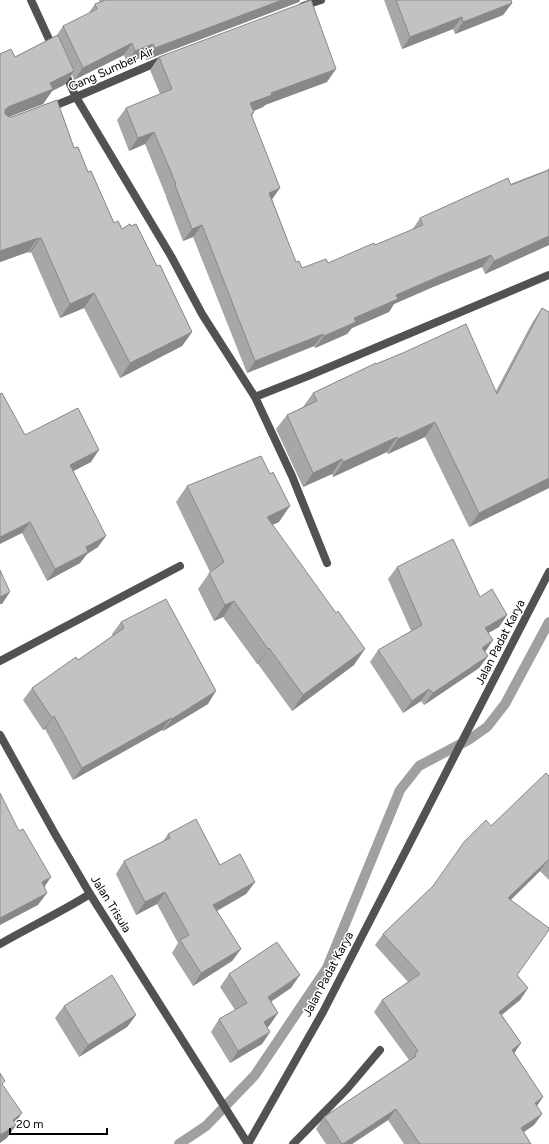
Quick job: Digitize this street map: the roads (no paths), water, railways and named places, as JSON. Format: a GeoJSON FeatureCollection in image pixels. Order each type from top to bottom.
{"type":"FeatureCollection","features":[{"type":"Feature","properties":{"kind":"street"},"geometry":{"type":"LineString","coordinates":[[31,0],[76,97],[171,256],[202,314],[255,397],[292,476],[327,563]]}},
{"type":"Feature","properties":{"kind":"street"},"geometry":{"type":"LineString","coordinates":[[295,9],[321,0]]}},
{"type":"Feature","properties":{"kind":"street","name":"Gang Sumber Air"},"geometry":{"type":"LineString","coordinates":[[42,110],[176,54]]}},
{"type":"Feature","properties":{"kind":"street"},"geometry":{"type":"LineString","coordinates":[[255,397],[315,374],[549,275]]}},
{"type":"Feature","properties":{"kind":"street"},"geometry":{"type":"LineString","coordinates":[[0,661],[180,566]]}},
{"type":"Feature","properties":{"kind":"street","name":"Jalan Padat Karya"},"geometry":{"type":"LineString","coordinates":[[248,1144],[322,1012],[549,572]]}},
{"type":"Feature","properties":{"kind":"street","name":"Jalan Trisula"},"geometry":{"type":"LineString","coordinates":[[0,735],[90,894],[248,1144]]}},
{"type":"Feature","properties":{"kind":"street"},"geometry":{"type":"LineString","coordinates":[[0,944],[90,894]]}},
{"type":"Feature","properties":{"kind":"street"},"geometry":{"type":"LineString","coordinates":[[293,1144],[347,1089],[380,1050]]}},
{"type":"Feature","properties":{"kind":"waterway"},"geometry":{"type":"LineString","coordinates":[[179,1144],[206,1126],[255,1075],[327,968],[400,790],[419,766],[470,739],[487,727],[505,704],[549,622]]}}]}
